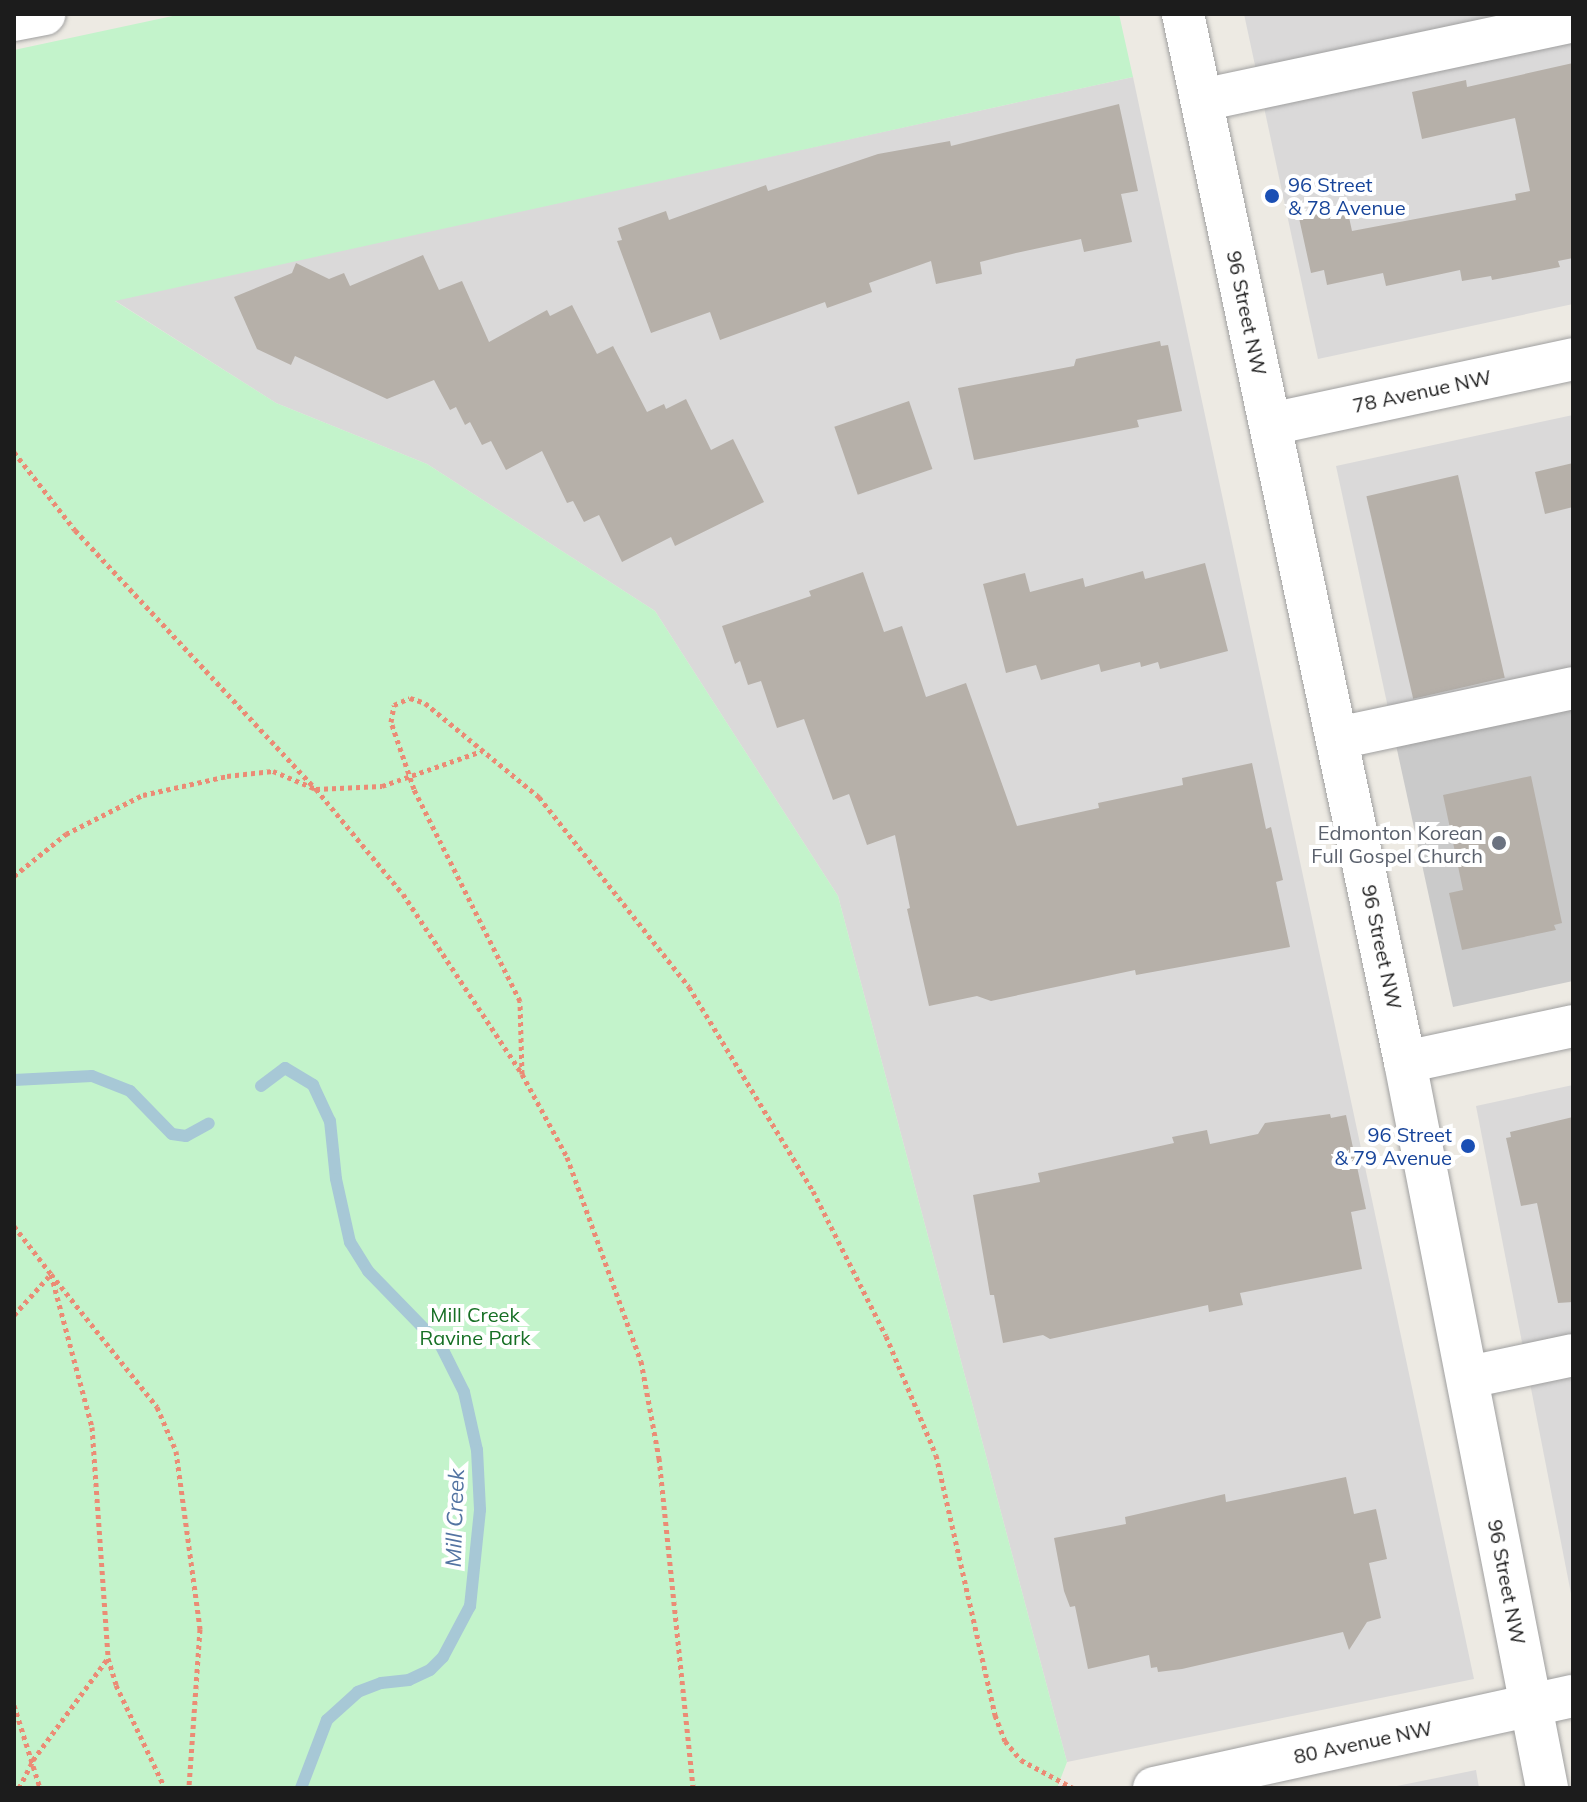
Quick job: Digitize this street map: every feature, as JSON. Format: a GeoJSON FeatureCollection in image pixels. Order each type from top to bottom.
{"type":"FeatureCollection","features":[{"type":"Feature","properties":{"kind":"street"},"geometry":{"type":"LineString","coordinates":[[14,20],[44,14]]}},
{"type":"Feature","properties":{"kind":"street","name":"96 Street NW"},"geometry":{"type":"LineString","coordinates":[[1183,14],[1405,1062],[1547,1788]]}},
{"type":"Feature","properties":{"kind":"street"},"geometry":{"type":"LineString","coordinates":[[1202,100],[1573,21]]}},
{"type":"Feature","properties":{"kind":"street","name":"78 Avenue NW"},"geometry":{"type":"LineString","coordinates":[[1271,424],[1573,359]]}},
{"type":"Feature","properties":{"kind":"street"},"geometry":{"type":"LineString","coordinates":[[1338,738],[1573,688]]}},
{"type":"Feature","properties":{"kind":"street"},"geometry":{"type":"LineString","coordinates":[[1405,1062],[1573,1026]]}},
{"type":"Feature","properties":{"kind":"street"},"geometry":{"type":"LineString","coordinates":[[1469,1377],[1573,1355]]}},
{"type":"Feature","properties":{"kind":"street","name":"80 Avenue NW"},"geometry":{"type":"LineString","coordinates":[[1154,1788],[1573,1696]]}},
{"type":"Feature","properties":{"kind":"path"},"geometry":{"type":"LineString","coordinates":[[14,452],[75,530],[316,789],[403,894],[522,1074],[567,1157],[641,1361],[659,1458],[693,1788]]}},
{"type":"Feature","properties":{"kind":"path"},"geometry":{"type":"LineString","coordinates":[[522,1074],[520,1001],[409,776],[391,722],[394,705],[410,698],[425,703],[539,797],[689,987],[813,1191],[886,1336],[936,1455],[995,1715],[1005,1741],[1021,1760],[1073,1788]]}},
{"type":"Feature","properties":{"kind":"path"},"geometry":{"type":"LineString","coordinates":[[14,876],[66,834],[143,795],[227,776],[273,771],[316,789],[382,786],[483,751]]}},
{"type":"Feature","properties":{"kind":"path"},"geometry":{"type":"LineString","coordinates":[[14,1226],[157,1407],[176,1451],[200,1629],[189,1788]]}},
{"type":"Feature","properties":{"kind":"path"},"geometry":{"type":"LineString","coordinates":[[14,1315],[51,1274]]}},
{"type":"Feature","properties":{"kind":"path"},"geometry":{"type":"LineString","coordinates":[[51,1274],[92,1427],[108,1658],[116,1685],[165,1788]]}},
{"type":"Feature","properties":{"kind":"path"},"geometry":{"type":"LineString","coordinates":[[19,1788],[33,1760],[108,1658]]}},
{"type":"Feature","properties":{"kind":"path"},"geometry":{"type":"LineString","coordinates":[[14,1705],[40,1788]]}},
{"type":"Feature","properties":{"kind":"shaded area"},"geometry":{"type":"Polygon","coordinates":[[[1244,14],[1573,14],[1573,304],[1318,359],[1244,14]]]}},
{"type":"Feature","properties":{"kind":"shaded area"},"geometry":{"type":"Polygon","coordinates":[[[1133,77],[1474,1679],[1067,1762],[838,896],[655,611],[427,464],[276,403],[114,300],[1133,77]]]}},
{"type":"Feature","properties":{"kind":"shaded area"},"geometry":{"type":"Polygon","coordinates":[[[1573,415],[1573,707],[1396,745],[1336,466],[1573,415]]]}},
{"type":"Feature","properties":{"kind":"shaded area"},"geometry":{"type":"Polygon","coordinates":[[[1573,707],[1573,981],[1453,1007],[1396,745],[1573,707]]]}},
{"type":"Feature","properties":{"kind":"shaded area"},"geometry":{"type":"Polygon","coordinates":[[[1573,1085],[1573,1604],[1476,1106],[1573,1085]]]}},
{"type":"Feature","properties":{"kind":"shaded area"},"geometry":{"type":"Polygon","coordinates":[[[1476,1770],[1479,1788],[1387,1788],[1476,1770]]]}},
{"type":"Feature","properties":{"kind":"green space","name":"Mill Creek Ravine Park"},"geometry":{"type":"Polygon","coordinates":[[[182,14],[1119,14],[1133,77],[115,301],[276,403],[427,464],[655,611],[838,896],[1067,1762],[1057,1788],[14,1788],[14,50],[182,14]]]}},
{"type":"Feature","properties":{"kind":"building"},"geometry":{"type":"Polygon","coordinates":[[[1573,63],[1573,258],[1558,261],[1560,267],[1492,280],[1491,276],[1462,281],[1460,270],[1386,286],[1383,273],[1327,285],[1324,270],[1311,273],[1299,218],[1347,208],[1352,231],[1516,200],[1515,194],[1530,191],[1515,118],[1422,139],[1412,92],[1466,80],[1467,87],[1573,63]]]}},
{"type":"Feature","properties":{"kind":"building"},"geometry":{"type":"Polygon","coordinates":[[[1119,104],[1138,191],[1121,194],[1132,242],[1084,252],[1081,239],[980,262],[982,274],[936,284],[931,261],[869,283],[872,292],[827,308],[825,302],[720,340],[710,312],[651,333],[617,241],[622,240],[618,228],[666,211],[669,220],[766,185],[768,191],[878,154],[950,141],[951,146],[1119,104]]]}},
{"type":"Feature","properties":{"kind":"building"},"geometry":{"type":"Polygon","coordinates":[[[423,255],[439,290],[462,281],[489,342],[547,310],[550,316],[572,305],[597,354],[613,346],[647,412],[664,404],[666,409],[686,399],[711,450],[733,439],[764,502],[675,546],[671,537],[622,562],[599,515],[584,522],[573,501],[567,503],[542,451],[506,470],[491,441],[482,445],[470,422],[465,425],[456,407],[450,410],[434,380],[387,399],[295,356],[291,365],[257,349],[234,297],[292,273],[296,263],[329,279],[344,273],[350,286],[423,255]]]}},
{"type":"Feature","properties":{"kind":"building"},"geometry":{"type":"Polygon","coordinates":[[[1160,341],[1161,346],[1168,345],[1182,411],[1137,420],[1139,427],[974,460],[958,388],[1074,366],[1076,359],[1160,341]]]}},
{"type":"Feature","properties":{"kind":"building"},"geometry":{"type":"Polygon","coordinates":[[[909,401],[932,469],[858,495],[834,427],[909,401]]]}},
{"type":"Feature","properties":{"kind":"building"},"geometry":{"type":"Polygon","coordinates":[[[1573,463],[1573,507],[1545,514],[1535,472],[1573,463]]]}},
{"type":"Feature","properties":{"kind":"building"},"geometry":{"type":"Polygon","coordinates":[[[1458,475],[1505,678],[1413,699],[1366,496],[1458,475]]]}},
{"type":"Feature","properties":{"kind":"building"},"geometry":{"type":"Polygon","coordinates":[[[1205,563],[1228,651],[1160,669],[1158,662],[1141,667],[1140,662],[1101,672],[1099,664],[1041,680],[1036,665],[1006,673],[983,584],[1025,573],[1030,592],[1083,578],[1085,587],[1143,571],[1145,579],[1205,563]]]}},
{"type":"Feature","properties":{"kind":"building"},"geometry":{"type":"Polygon","coordinates":[[[863,572],[884,632],[902,626],[926,697],[966,683],[1017,826],[1099,808],[1098,803],[1183,785],[1182,778],[1252,763],[1266,829],[1271,827],[1283,880],[1276,882],[1290,947],[1136,975],[1135,970],[991,1001],[977,996],[929,1006],[907,909],[910,908],[895,835],[867,845],[849,794],[833,800],[804,719],[777,728],[761,681],[748,685],[740,661],[735,664],[722,626],[811,596],[809,591],[863,572]]]}},
{"type":"Feature","properties":{"kind":"building","name":"Edmonton Korean Full Gospel Church"},"geometry":{"type":"Polygon","coordinates":[[[1531,776],[1562,923],[1554,925],[1556,930],[1462,950],[1449,893],[1463,890],[1443,795],[1531,776]]]}},
{"type":"Feature","properties":{"kind":"building"},"geometry":{"type":"Polygon","coordinates":[[[1330,1114],[1331,1118],[1346,1115],[1366,1209],[1351,1212],[1362,1269],[1240,1293],[1243,1305],[1209,1312],[1208,1305],[1050,1339],[1043,1335],[1003,1343],[994,1295],[990,1295],[973,1195],[1040,1182],[1038,1173],[1174,1143],[1172,1137],[1207,1130],[1210,1144],[1258,1134],[1265,1123],[1330,1114]]]}},
{"type":"Feature","properties":{"kind":"building"},"geometry":{"type":"Polygon","coordinates":[[[1573,1117],[1573,1302],[1558,1303],[1537,1203],[1521,1206],[1506,1138],[1511,1137],[1510,1132],[1573,1117]]]}},
{"type":"Feature","properties":{"kind":"building"},"geometry":{"type":"Polygon","coordinates":[[[1346,1477],[1354,1514],[1376,1509],[1387,1559],[1369,1563],[1381,1618],[1367,1622],[1349,1650],[1343,1632],[1182,1669],[1158,1672],[1157,1667],[1151,1668],[1149,1655],[1088,1669],[1075,1606],[1070,1607],[1064,1591],[1054,1538],[1126,1524],[1125,1517],[1225,1494],[1226,1502],[1346,1477]]]}},
{"type":"Feature","properties":{"kind":"waterway","name":"Mill Creek"},"geometry":{"type":"LineString","coordinates":[[261,1086],[285,1068],[313,1085],[330,1121],[336,1179],[350,1242],[368,1271],[441,1346],[464,1392],[477,1450],[480,1510],[470,1606],[443,1657],[430,1670],[409,1680],[381,1683],[358,1692],[327,1720],[301,1788]]}},
{"type":"Feature","properties":{"kind":"waterway","name":"Mill Creek"},"geometry":{"type":"LineString","coordinates":[[14,1080],[92,1076],[130,1091],[172,1134],[186,1136],[209,1123]]}},
{"type":"Feature","properties":{"kind":"place","name":"96 Street & 78 Avenue"},"geometry":{"type":"Point","coordinates":[1272,196]}},
{"type":"Feature","properties":{"kind":"place","name":"Edmonton Korean Full Gospel Church"},"geometry":{"type":"Point","coordinates":[1499,843]}},
{"type":"Feature","properties":{"kind":"place","name":"96 Street & 79 Avenue"},"geometry":{"type":"Point","coordinates":[1468,1146]}}]}
